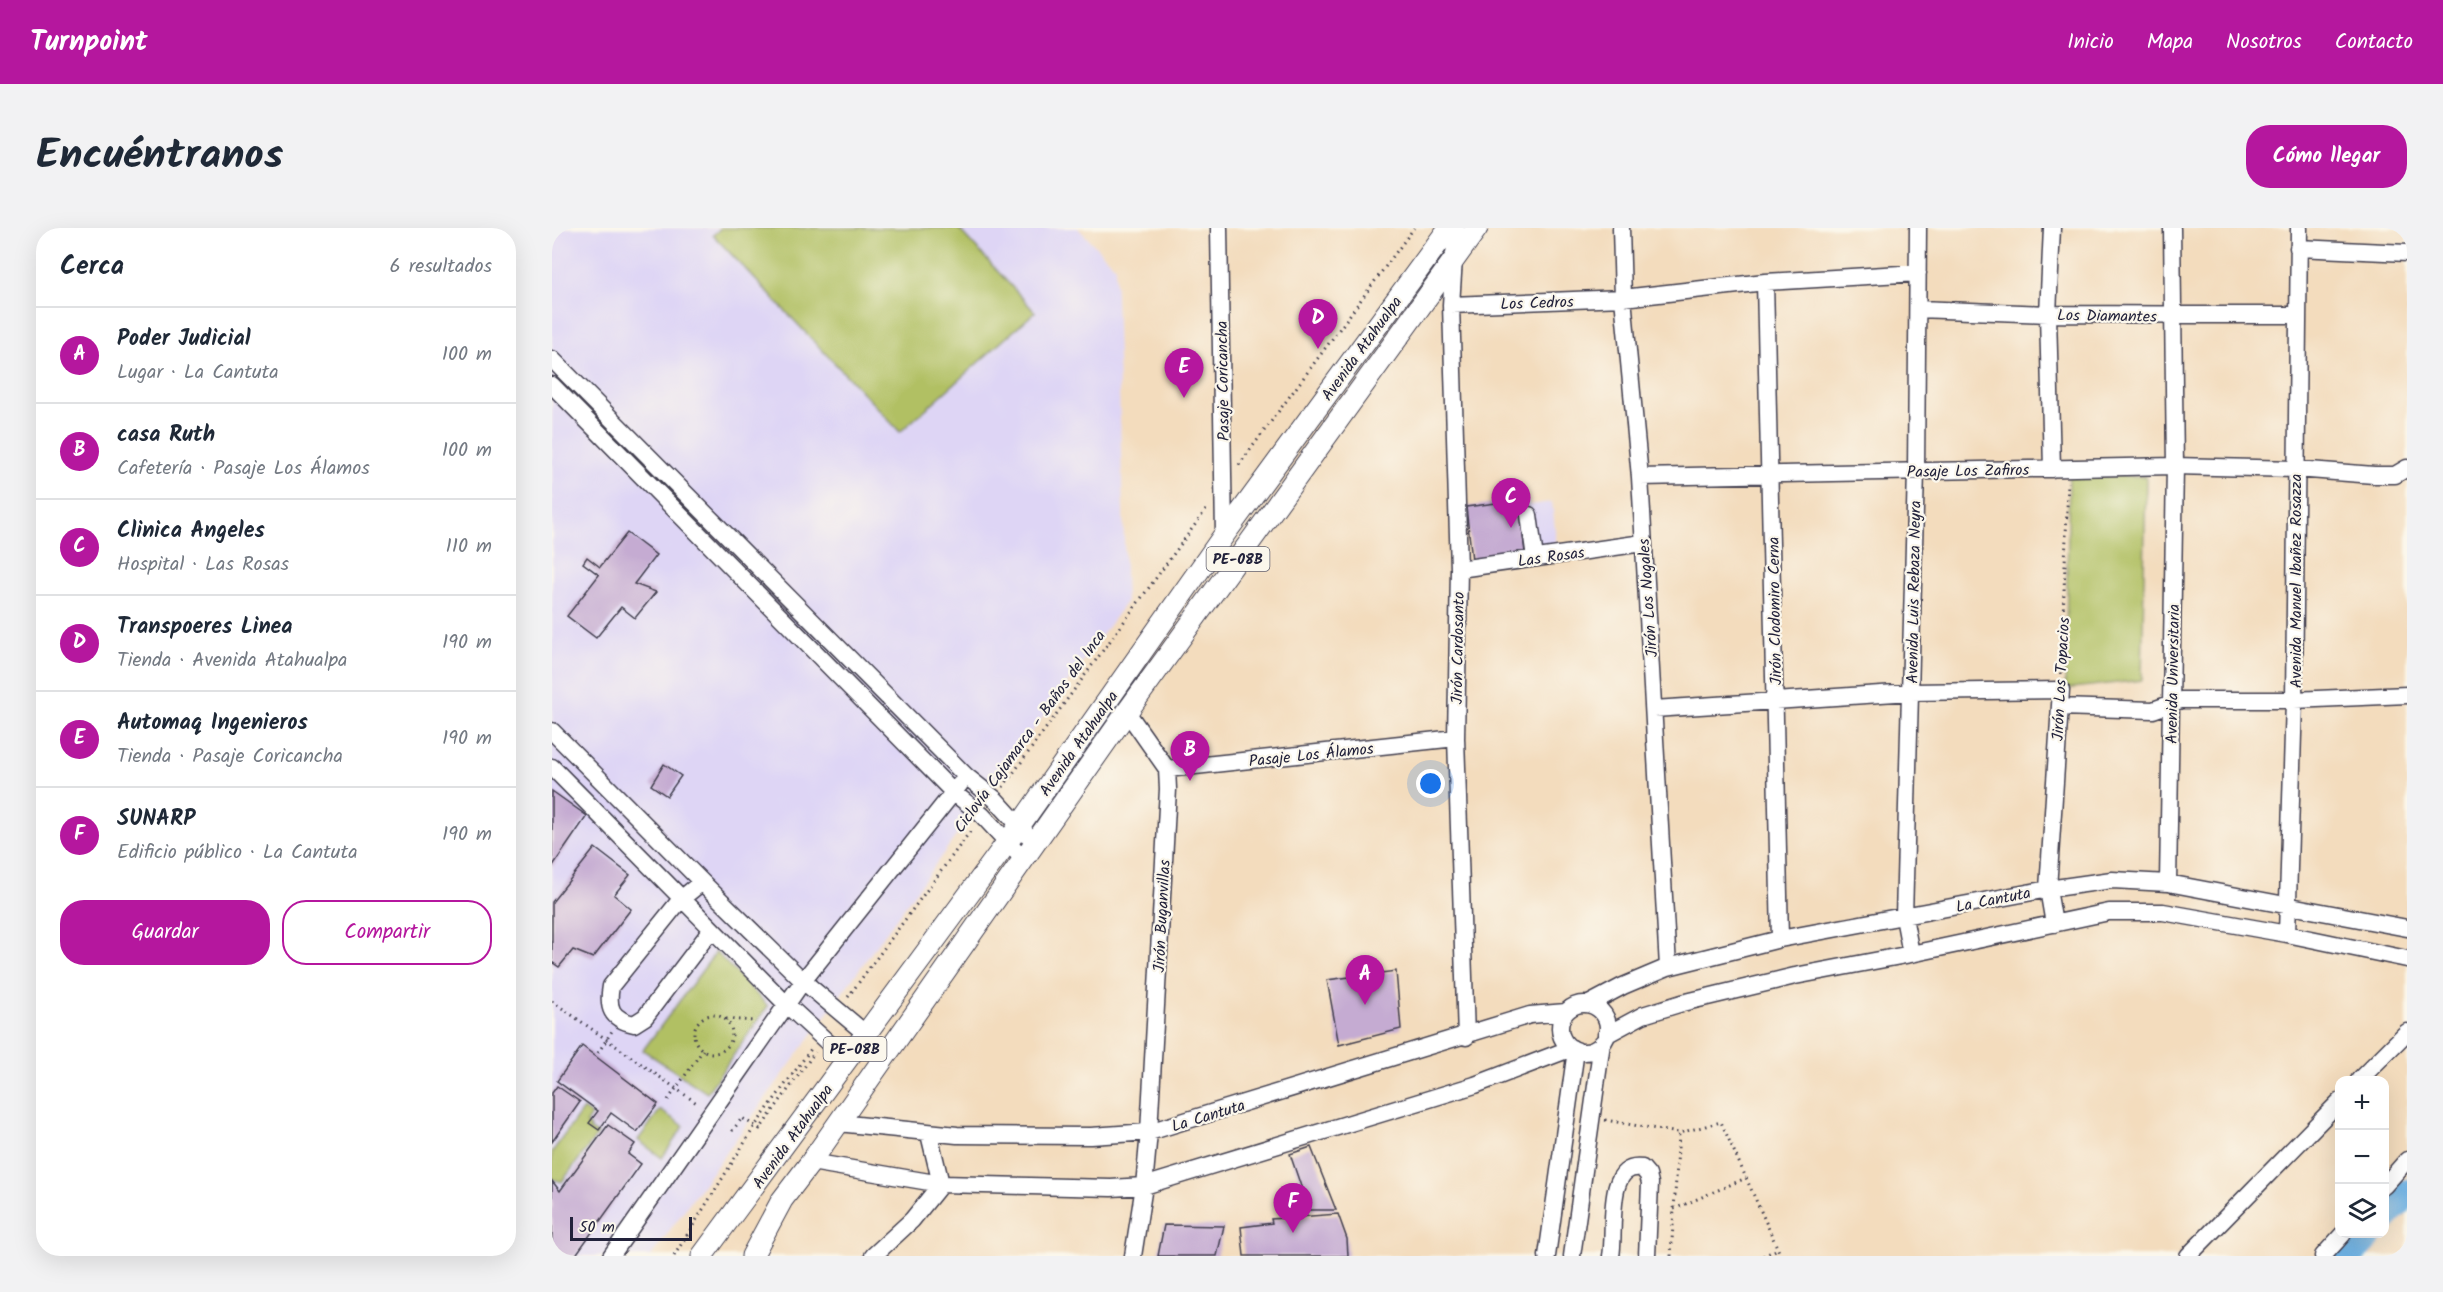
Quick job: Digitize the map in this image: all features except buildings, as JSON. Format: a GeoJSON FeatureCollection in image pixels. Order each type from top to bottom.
{"type":"FeatureCollection","features":[{"type":"Feature","properties":{"kind":"main road","name":"Avenida Atahualpa"},"geometry":{"type":"LineString","coordinates":[[702,1256],[1014,834],[1224,535],[1449,228]]}},
{"type":"Feature","properties":{"kind":"main road","name":"Avenida Atahualpa"},"geometry":{"type":"LineString","coordinates":[[811,1162],[1127,712],[1477,228]]}},
{"type":"Feature","properties":{"kind":"main road","name":"PE-08B"},"geometry":{"type":"LineString","coordinates":[[752,1256],[782,1200],[811,1162]]}},
{"type":"Feature","properties":{"kind":"street","name":"Pasaje Coricancha"},"geometry":{"type":"LineString","coordinates":[[1219,228],[1224,535]]}},
{"type":"Feature","properties":{"kind":"street","name":"Jirón Cardosanto"},"geometry":{"type":"LineString","coordinates":[[1456,228],[1450,305],[1459,568],[1456,738],[1466,1036]]}},
{"type":"Feature","properties":{"kind":"street","name":"Jirón Los Nogales"},"geometry":{"type":"LineString","coordinates":[[1621,228],[1623,298],[1640,477],[1668,968]]}},
{"type":"Feature","properties":{"kind":"street","name":"Avenida Luis Rebaza Neyra"},"geometry":{"type":"LineString","coordinates":[[1911,954],[1904,917],[1916,471],[1918,228]]}},
{"type":"Feature","properties":{"kind":"street"},"geometry":{"type":"LineString","coordinates":[[2052,228],[2048,314],[2060,468]]}},
{"type":"Feature","properties":{"kind":"street","name":"Avenida Universitaria"},"geometry":{"type":"LineString","coordinates":[[2168,883],[2175,466],[2172,228]]}},
{"type":"Feature","properties":{"kind":"street","name":"Avenida Manuel Ibañez Rosazza"},"geometry":{"type":"LineString","coordinates":[[2287,934],[2294,700],[2299,228]]}},
{"type":"Feature","properties":{"kind":"street"},"geometry":{"type":"LineString","coordinates":[[2298,248],[2407,253]]}},
{"type":"Feature","properties":{"kind":"street","name":"Los Cedros"},"geometry":{"type":"LineString","coordinates":[[1450,305],[1623,298],[1765,282],[1918,273]]}},
{"type":"Feature","properties":{"kind":"street","name":"Jirón Clodomiro Cerna"},"geometry":{"type":"LineString","coordinates":[[1765,282],[1780,939]]}},
{"type":"Feature","properties":{"kind":"street","name":"Los Diamantes"},"geometry":{"type":"LineString","coordinates":[[1918,309],[2172,316],[2297,315]]}},
{"type":"Feature","properties":{"kind":"street"},"geometry":{"type":"LineString","coordinates":[[552,359],[966,776],[995,799],[1014,834],[1030,852]]}},
{"type":"Feature","properties":{"kind":"street"},"geometry":{"type":"LineString","coordinates":[[552,385],[954,793],[982,815],[1014,834]]}},
{"type":"Feature","properties":{"kind":"street","name":"Pasaje Los Zafiros"},"geometry":{"type":"LineString","coordinates":[[1640,477],[2175,466],[2296,469],[2374,476],[2395,475],[2407,468]]}},
{"type":"Feature","properties":{"kind":"street"},"geometry":{"type":"LineString","coordinates":[[1529,515],[1535,558]]}},
{"type":"Feature","properties":{"kind":"street","name":"Las Rosas"},"geometry":{"type":"LineString","coordinates":[[1459,568],[1643,543]]}},
{"type":"Feature","properties":{"kind":"street"},"geometry":{"type":"LineString","coordinates":[[1654,709],[1911,692],[2060,699],[2153,710],[2181,700],[2294,700],[2407,695]]}},
{"type":"Feature","properties":{"kind":"street","name":"Jirón Los Topacios"},"geometry":{"type":"LineString","coordinates":[[2054,924],[2048,889],[2060,699]]}},
{"type":"Feature","properties":{"kind":"street"},"geometry":{"type":"LineString","coordinates":[[1127,712],[1167,769]]}},
{"type":"Feature","properties":{"kind":"street"},"geometry":{"type":"LineString","coordinates":[[553,735],[803,981],[837,1012],[866,1034]]}},
{"type":"Feature","properties":{"kind":"street","name":"Pasaje Los Álamos"},"geometry":{"type":"LineString","coordinates":[[1167,769],[1456,738]]}},
{"type":"Feature","properties":{"kind":"street"},"geometry":{"type":"LineString","coordinates":[[552,767],[681,899],[847,1060]]}},
{"type":"Feature","properties":{"kind":"street","name":"Jirón Buganvillas"},"geometry":{"type":"LineString","coordinates":[[1133,1256],[1144,1186],[1149,1132],[1167,769]]}},
{"type":"Feature","properties":{"kind":"street"},"geometry":{"type":"LineString","coordinates":[[612,1256],[803,981],[966,776]]}},
{"type":"Feature","properties":{"kind":"street","name":"La Cantuta"},"geometry":{"type":"LineString","coordinates":[[838,1123],[929,1134],[1091,1136],[1149,1132],[1530,1015],[1566,1012],[1580,1004],[1589,1004],[1623,986],[1668,968],[1780,939],[2048,889],[2112,880],[2168,883],[2407,928]]}},
{"type":"Feature","properties":{"kind":"street"},"geometry":{"type":"LineString","coordinates":[[702,882],[681,899],[610,986],[609,999],[613,1014],[619,1020],[634,1024],[645,1017],[712,929]]}},
{"type":"Feature","properties":{"kind":"street"},"geometry":{"type":"LineString","coordinates":[[811,1162],[941,1184],[1111,1188],[1144,1186],[1475,1085],[1574,1049],[1587,1051],[1643,1015],[1682,1003],[1795,976],[2109,912],[2163,912],[2287,934],[2407,959]]}},
{"type":"Feature","properties":{"kind":"street"},"geometry":{"type":"LineString","coordinates":[[1572,1256],[1590,1118],[1608,1027],[1602,1012],[1589,1004]]}},
{"type":"Feature","properties":{"kind":"street"},"geometry":{"type":"LineString","coordinates":[[1566,1012],[1560,1028],[1562,1036],[1574,1049]]}},
{"type":"Feature","properties":{"kind":"street"},"geometry":{"type":"LineString","coordinates":[[2363,1076],[2407,1032]]}},
{"type":"Feature","properties":{"kind":"street"},"geometry":{"type":"LineString","coordinates":[[1547,1256],[1574,1049]]}},
{"type":"Feature","properties":{"kind":"street"},"geometry":{"type":"LineString","coordinates":[[2188,1256],[2335,1106]]}},
{"type":"Feature","properties":{"kind":"street"},"geometry":{"type":"LineString","coordinates":[[929,1134],[941,1184]]}},
{"type":"Feature","properties":{"kind":"street"},"geometry":{"type":"LineString","coordinates":[[2387,1184],[2407,1160]]}},
{"type":"Feature","properties":{"kind":"street"},"geometry":{"type":"LineString","coordinates":[[1611,1256],[1616,1187],[1620,1176],[1627,1169],[1634,1167],[1642,1168],[1648,1175],[1650,1183],[1647,1256]]}},
{"type":"Feature","properties":{"kind":"street"},"geometry":{"type":"LineString","coordinates":[[873,1256],[912,1220],[941,1184]]}},
{"type":"Feature","properties":{"kind":"street"},"geometry":{"type":"LineString","coordinates":[[2323,1256],[2339,1238]]}},
{"type":"Feature","properties":{"kind":"path","name":"Ciclovía Cajamarca - Baños del Inca"},"geometry":{"type":"LineString","coordinates":[[995,799],[1414,228]]}},
{"type":"Feature","properties":{"kind":"path","name":"Jirón Los Topacios"},"geometry":{"type":"LineString","coordinates":[[2060,468],[2060,699]]}},
{"type":"Feature","properties":{"kind":"path","name":"Ciclovía Cajamarca - Baños del Inca"},"geometry":{"type":"LineString","coordinates":[[837,1012],[982,815]]}},
{"type":"Feature","properties":{"kind":"path"},"geometry":{"type":"LineString","coordinates":[[552,1001],[711,1113]]}},
{"type":"Feature","properties":{"kind":"path"},"geometry":{"type":"LineString","coordinates":[[725,1019],[731,1030],[729,1043],[719,1052],[703,1050],[694,1037],[696,1024],[700,1019],[712,1015],[725,1019],[775,1022]]}},
{"type":"Feature","properties":{"kind":"path"},"geometry":{"type":"LineString","coordinates":[[598,1053],[619,1020]]}},
{"type":"Feature","properties":{"kind":"path"},"geometry":{"type":"LineString","coordinates":[[674,1256],[755,1126],[823,1037]]}},
{"type":"Feature","properties":{"kind":"path"},"geometry":{"type":"LineString","coordinates":[[668,1100],[703,1050]]}},
{"type":"Feature","properties":{"kind":"path"},"geometry":{"type":"LineString","coordinates":[[732,1131],[742,1118],[755,1126]]}},
{"type":"Feature","properties":{"kind":"path"},"geometry":{"type":"LineString","coordinates":[[1590,1118],[1679,1133],[1721,1122],[1781,1256]]}},
{"type":"Feature","properties":{"kind":"path"},"geometry":{"type":"LineString","coordinates":[[1671,1256],[1679,1133]]}},
{"type":"Feature","properties":{"kind":"path"},"geometry":{"type":"LineString","coordinates":[[1674,1209],[1746,1178]]}},
{"type":"Feature","properties":{"kind":"path"},"geometry":{"type":"LineString","coordinates":[[1763,1256],[1778,1249]]}},
{"type":"Feature","properties":{"kind":"shaded area"},"geometry":{"type":"Polygon","coordinates":[[[552,228],[1078,228],[1115,267],[1126,602],[651,1256],[552,1256],[552,228]]]}},
{"type":"Feature","properties":{"kind":"shaded area"},"geometry":{"type":"Polygon","coordinates":[[[1528,499],[1529,505],[1552,502],[1557,549],[1472,560],[1466,507],[1528,499]]]}},
{"type":"Feature","properties":{"kind":"green space"},"geometry":{"type":"Polygon","coordinates":[[[721,228],[958,228],[1035,312],[900,432],[713,235],[721,228]]]}},
{"type":"Feature","properties":{"kind":"green space"},"geometry":{"type":"Polygon","coordinates":[[[2146,476],[2142,680],[2065,689],[2069,477],[2146,476]]]}},
{"type":"Feature","properties":{"kind":"green space"},"geometry":{"type":"Polygon","coordinates":[[[716,952],[768,1006],[707,1093],[643,1050],[716,952]]]}},
{"type":"Feature","properties":{"kind":"green space"},"geometry":{"type":"Polygon","coordinates":[[[583,1109],[591,1115],[586,1123],[589,1129],[598,1134],[562,1182],[552,1179],[552,1152],[583,1109]]]}},
{"type":"Feature","properties":{"kind":"green space"},"geometry":{"type":"Polygon","coordinates":[[[660,1110],[684,1126],[662,1158],[638,1140],[660,1110]]]}},
{"type":"Feature","properties":{"kind":"waterway"},"geometry":{"type":"LineString","coordinates":[[2389,1213],[2407,1193]]}},
{"type":"Feature","properties":{"kind":"waterway"},"geometry":{"type":"LineString","coordinates":[[2349,1256],[2366,1238]]}},
{"type":"Feature","properties":{"kind":"place","name":"Transpoeres Linea"},"geometry":{"type":"Point","coordinates":[1318,349]}},
{"type":"Feature","properties":{"kind":"place","name":"Automaq Ingenieros"},"geometry":{"type":"Point","coordinates":[1184,398]}},
{"type":"Feature","properties":{"kind":"place","name":"Clinica Angeles"},"geometry":{"type":"Point","coordinates":[1511,528]}},
{"type":"Feature","properties":{"kind":"place","name":"casa Ruth"},"geometry":{"type":"Point","coordinates":[1190,781]}},
{"type":"Feature","properties":{"kind":"place","name":"Poder Judicial"},"geometry":{"type":"Point","coordinates":[1365,1005]}},
{"type":"Feature","properties":{"kind":"place","name":"SUNARP"},"geometry":{"type":"Point","coordinates":[1293,1233]}}]}
